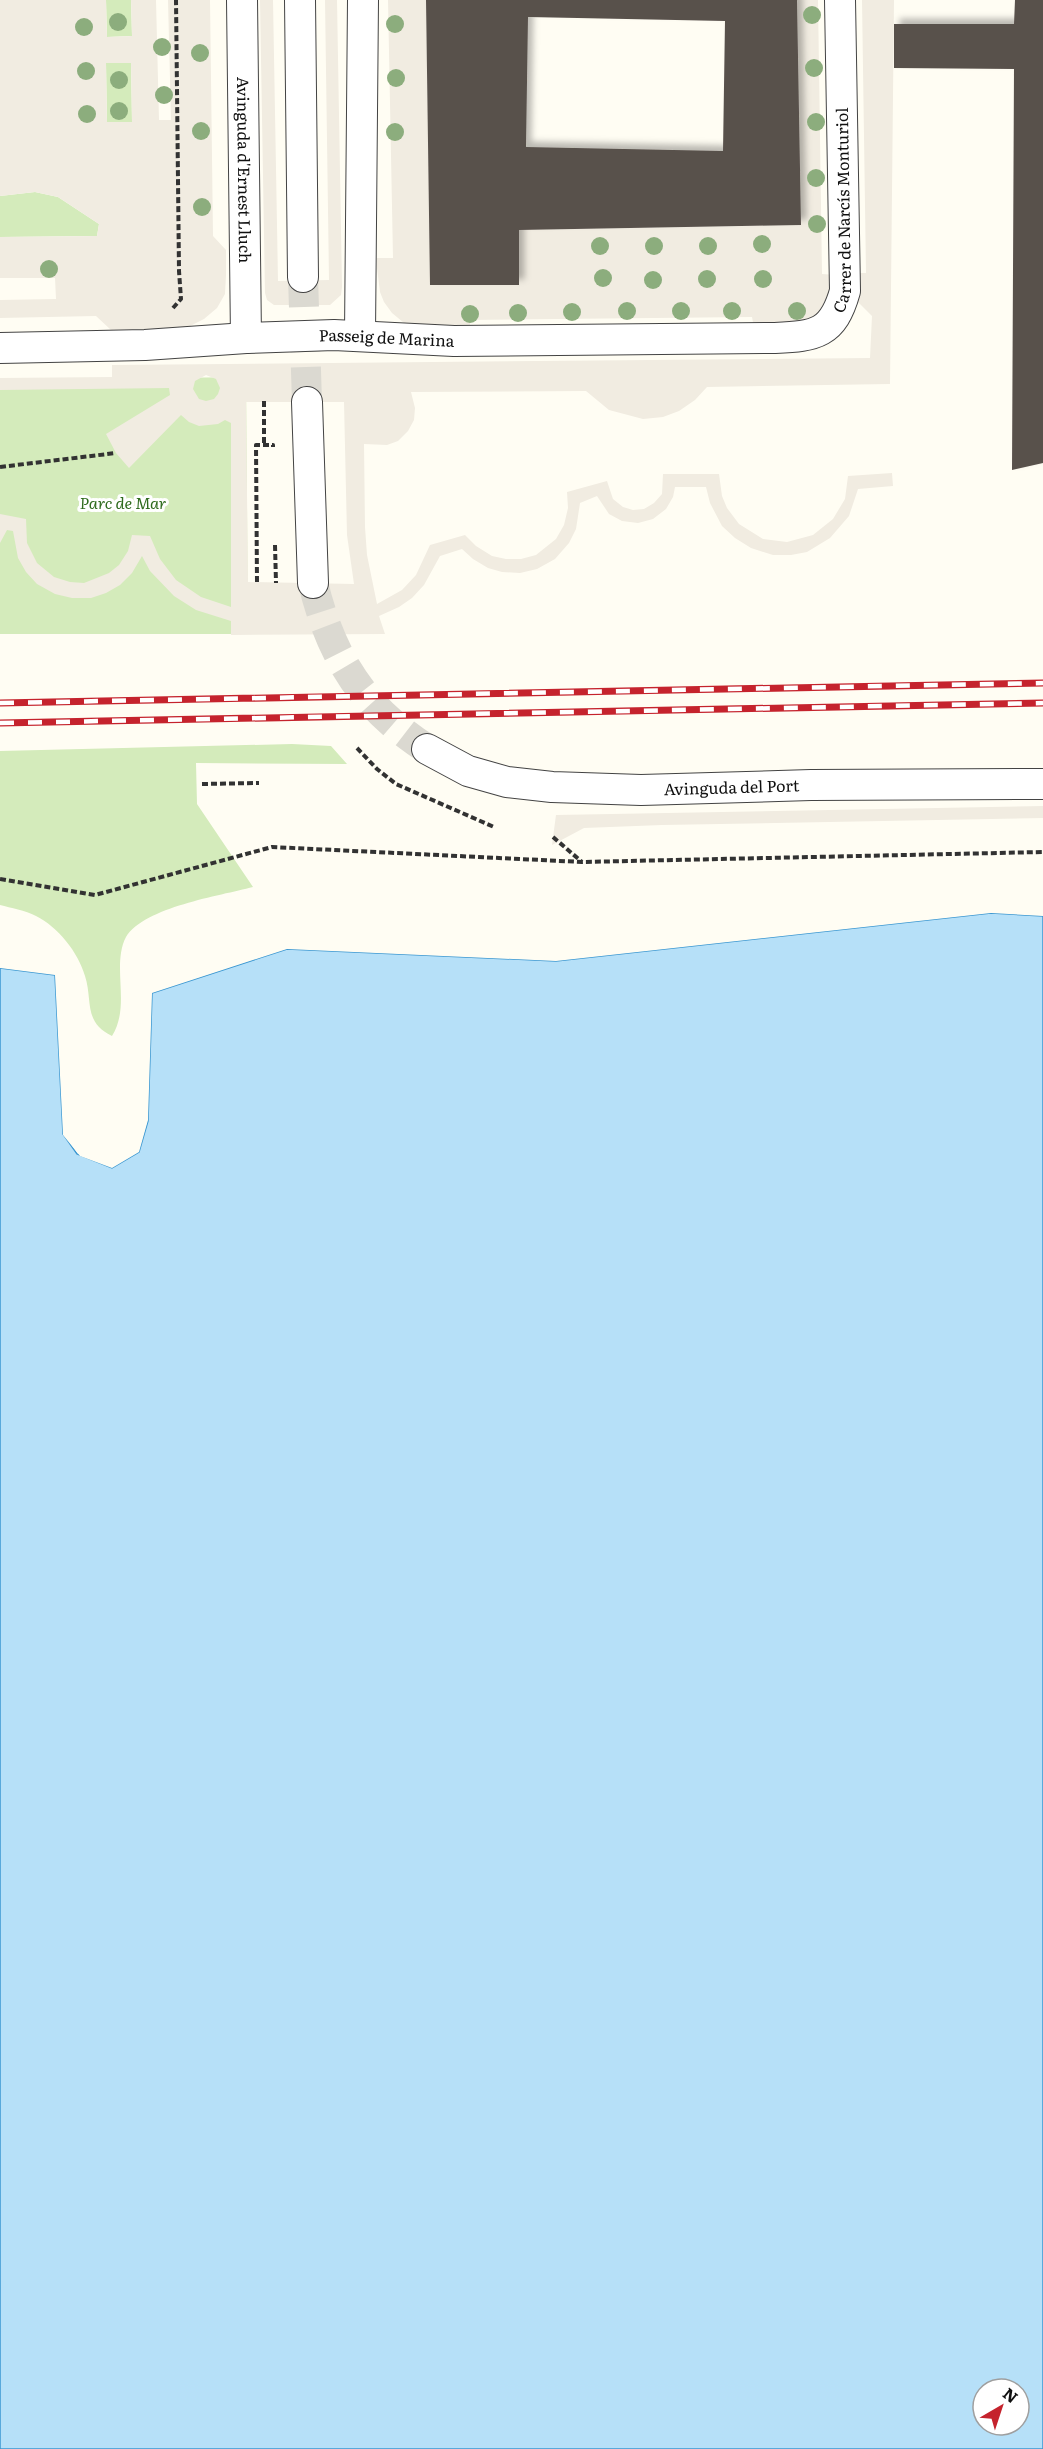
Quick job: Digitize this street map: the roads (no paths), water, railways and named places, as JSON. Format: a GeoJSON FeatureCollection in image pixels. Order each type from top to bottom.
{"type":"FeatureCollection","features":[{"type":"Feature","properties":{"kind":"street","name":"Avinguda d'Ernest Lluch"},"geometry":{"type":"LineString","coordinates":[[242,0],[246,338]]}},
{"type":"Feature","properties":{"kind":"street"},"geometry":{"type":"LineString","coordinates":[[300,0],[303,277]]}},
{"type":"Feature","properties":{"kind":"street"},"geometry":{"type":"LineString","coordinates":[[360,334],[363,0]]}},
{"type":"Feature","properties":{"kind":"street","name":"Carrer de Narcís Monturiol"},"geometry":{"type":"LineString","coordinates":[[775,338],[803,337],[826,328],[839,312],[845,291],[840,0]]}},
{"type":"Feature","properties":{"kind":"street","name":"Passeig de Marina"},"geometry":{"type":"LineString","coordinates":[[0,348],[145,345],[246,338],[360,334],[454,342],[775,338]]}},
{"type":"Feature","properties":{"kind":"street"},"geometry":{"type":"LineString","coordinates":[[307,402],[313,583]]}},
{"type":"Feature","properties":{"kind":"street","name":"Avinguda del Port"},"geometry":{"type":"LineString","coordinates":[[428,749],[468,771],[507,782],[552,787],[641,790],[811,785],[1043,784]]}},
{"type":"Feature","properties":{"kind":"water"},"geometry":{"type":"Polygon","coordinates":[[[991,913],[1043,916],[1043,2449],[0,2449],[0,968],[55,975],[63,1134],[77,1154],[112,1168],[139,1152],[148,1121],[152,993],[287,949],[556,961],[991,913]]]}},
{"type":"Feature","properties":{"kind":"tunnel"},"geometry":{"type":"LineString","coordinates":[[303,277],[307,402]]}},
{"type":"Feature","properties":{"kind":"tunnel"},"geometry":{"type":"LineString","coordinates":[[313,583],[329,634],[353,678],[385,716],[427,749]]}},
{"type":"Feature","properties":{"kind":"railway"},"geometry":{"type":"LineString","coordinates":[[0,703],[1043,683]]}},
{"type":"Feature","properties":{"kind":"railway"},"geometry":{"type":"LineString","coordinates":[[0,723],[1043,703]]}},
{"type":"Feature","properties":{"kind":"park label","name":"Parc de Mar"},"geometry":{"type":"Point","coordinates":[123,503]}}]}
